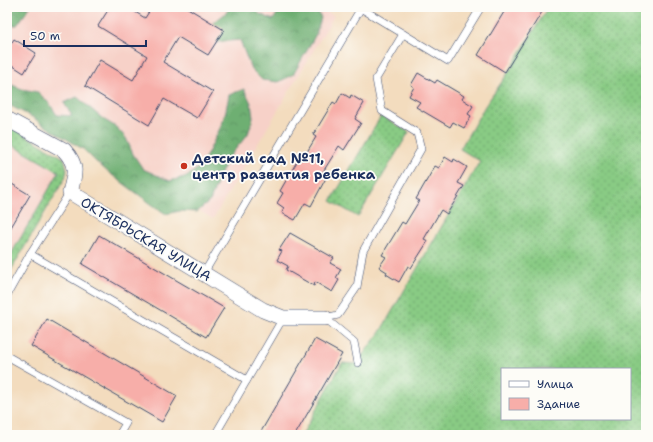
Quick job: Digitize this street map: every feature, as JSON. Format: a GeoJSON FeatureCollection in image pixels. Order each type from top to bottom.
{"type":"FeatureCollection","features":[{"type":"Feature","properties":{"kind":"street","name":"ОКТЯБРЬСКАЯ УЛИЦА"},"geometry":{"type":"LineString","coordinates":[[7,119],[64,150],[73,163],[74,176],[70,192],[100,212],[204,273],[263,310],[283,318],[325,318]]}},
{"type":"Feature","properties":{"kind":"lane"},"geometry":{"type":"LineString","coordinates":[[204,273],[360,8],[448,61],[481,7]]}},
{"type":"Feature","properties":{"kind":"lane"},"geometry":{"type":"LineString","coordinates":[[325,318],[338,315],[356,286],[363,251],[421,149],[417,133],[382,111],[376,80],[402,34]]}},
{"type":"Feature","properties":{"kind":"lane"},"geometry":{"type":"LineString","coordinates":[[7,295],[30,254],[70,192]]}},
{"type":"Feature","properties":{"kind":"lane"},"geometry":{"type":"LineString","coordinates":[[30,254],[247,380]]}},
{"type":"Feature","properties":{"kind":"lane"},"geometry":{"type":"LineString","coordinates":[[215,435],[283,318]]}},
{"type":"Feature","properties":{"kind":"lane"},"geometry":{"type":"LineString","coordinates":[[325,318],[354,342],[358,363]]}},
{"type":"Feature","properties":{"kind":"lane"},"geometry":{"type":"LineString","coordinates":[[7,356],[126,423],[119,435]]}},
{"type":"Feature","properties":{"kind":"shaded area","name":"Детский сад №11, центр развития ребенка"},"geometry":{"type":"Polygon","coordinates":[[[16,7],[319,7],[334,16],[213,219],[7,96],[7,22],[16,7]]]}},
{"type":"Feature","properties":{"kind":"shaded area"},"geometry":{"type":"Polygon","coordinates":[[[7,142],[59,172],[7,261],[7,142]]]}},
{"type":"Feature","properties":{"kind":"green space"},"geometry":{"type":"Polygon","coordinates":[[[10,7],[30,7],[17,25],[7,26],[7,10],[10,7]]]}},
{"type":"Feature","properties":{"kind":"green space"},"geometry":{"type":"Polygon","coordinates":[[[230,7],[253,7],[260,14],[273,20],[281,8],[280,7],[316,7],[321,18],[316,34],[293,75],[278,82],[262,80],[251,69],[240,40],[207,43],[210,25],[226,13],[230,7]]]}},
{"type":"Feature","properties":{"kind":"green space"},"geometry":{"type":"Polygon","coordinates":[[[548,7],[646,7],[646,435],[302,435],[342,363],[356,364],[380,332],[480,161],[460,149],[485,106],[506,76],[548,7]]]}},
{"type":"Feature","properties":{"kind":"green space"},"geometry":{"type":"Polygon","coordinates":[[[7,83],[22,89],[38,92],[49,103],[57,115],[72,116],[64,103],[77,97],[103,119],[116,127],[126,138],[133,154],[143,169],[170,181],[188,176],[200,166],[222,124],[229,95],[244,89],[251,103],[253,118],[248,134],[229,157],[210,201],[197,212],[180,211],[166,214],[108,172],[83,149],[32,117],[7,104],[7,83]]]}},
{"type":"Feature","properties":{"kind":"green space"},"geometry":{"type":"Polygon","coordinates":[[[381,116],[409,132],[358,217],[331,201],[381,116]]]}},
{"type":"Feature","properties":{"kind":"green space"},"geometry":{"type":"Polygon","coordinates":[[[7,125],[64,158],[67,170],[65,178],[7,277],[7,261],[59,172],[7,142],[7,125]]]}},
{"type":"Feature","properties":{"kind":"building"},"geometry":{"type":"Polygon","coordinates":[[[110,7],[127,7],[145,18],[152,7],[186,7],[224,30],[208,55],[178,37],[163,62],[213,92],[197,118],[164,99],[149,125],[85,86],[100,60],[133,80],[147,56],[98,26],[110,7]]]}},
{"type":"Feature","properties":{"kind":"building"},"geometry":{"type":"Polygon","coordinates":[[[507,7],[545,7],[505,72],[478,55],[507,7]]]}},
{"type":"Feature","properties":{"kind":"building"},"geometry":{"type":"Polygon","coordinates":[[[14,39],[36,53],[24,73],[7,62],[7,50],[14,39]]]}},
{"type":"Feature","properties":{"kind":"building"},"geometry":{"type":"Polygon","coordinates":[[[418,73],[435,83],[437,80],[464,96],[462,99],[473,106],[468,114],[471,116],[464,128],[453,122],[450,127],[416,107],[420,102],[409,96],[414,87],[411,85],[418,73]]]}},
{"type":"Feature","properties":{"kind":"building"},"geometry":{"type":"Polygon","coordinates":[[[342,93],[350,98],[351,95],[364,103],[355,119],[361,123],[344,150],[339,146],[321,175],[326,178],[311,206],[305,203],[295,220],[282,213],[284,208],[277,203],[283,193],[280,191],[299,158],[302,160],[316,137],[313,135],[333,102],[336,104],[342,93]]]}},
{"type":"Feature","properties":{"kind":"building"},"geometry":{"type":"Polygon","coordinates":[[[445,157],[453,162],[454,159],[467,167],[458,183],[464,186],[447,214],[441,210],[424,239],[428,241],[411,268],[408,266],[399,282],[386,274],[387,272],[379,267],[386,257],[382,255],[402,222],[405,224],[419,201],[416,199],[435,166],[439,168],[445,157]]]}},
{"type":"Feature","properties":{"kind":"building"},"geometry":{"type":"Polygon","coordinates":[[[7,181],[30,195],[7,234],[7,181]]]}},
{"type":"Feature","properties":{"kind":"building"},"geometry":{"type":"Polygon","coordinates":[[[290,233],[334,258],[330,263],[341,269],[336,278],[339,280],[332,292],[315,282],[314,286],[286,270],[288,266],[277,260],[282,251],[279,250],[290,233]]]}},
{"type":"Feature","properties":{"kind":"building"},"geometry":{"type":"Polygon","coordinates":[[[99,235],[224,308],[206,337],[82,264],[99,235]]]}},
{"type":"Feature","properties":{"kind":"building"},"geometry":{"type":"Polygon","coordinates":[[[47,319],[177,396],[162,422],[31,346],[47,319]]]}},
{"type":"Feature","properties":{"kind":"building"},"geometry":{"type":"Polygon","coordinates":[[[315,339],[342,354],[295,435],[259,435],[315,339]]]}},
{"type":"Feature","properties":{"kind":"place","name":"Детский сад №11, центр развития ребенка"},"geometry":{"type":"Point","coordinates":[184,166]}}]}
